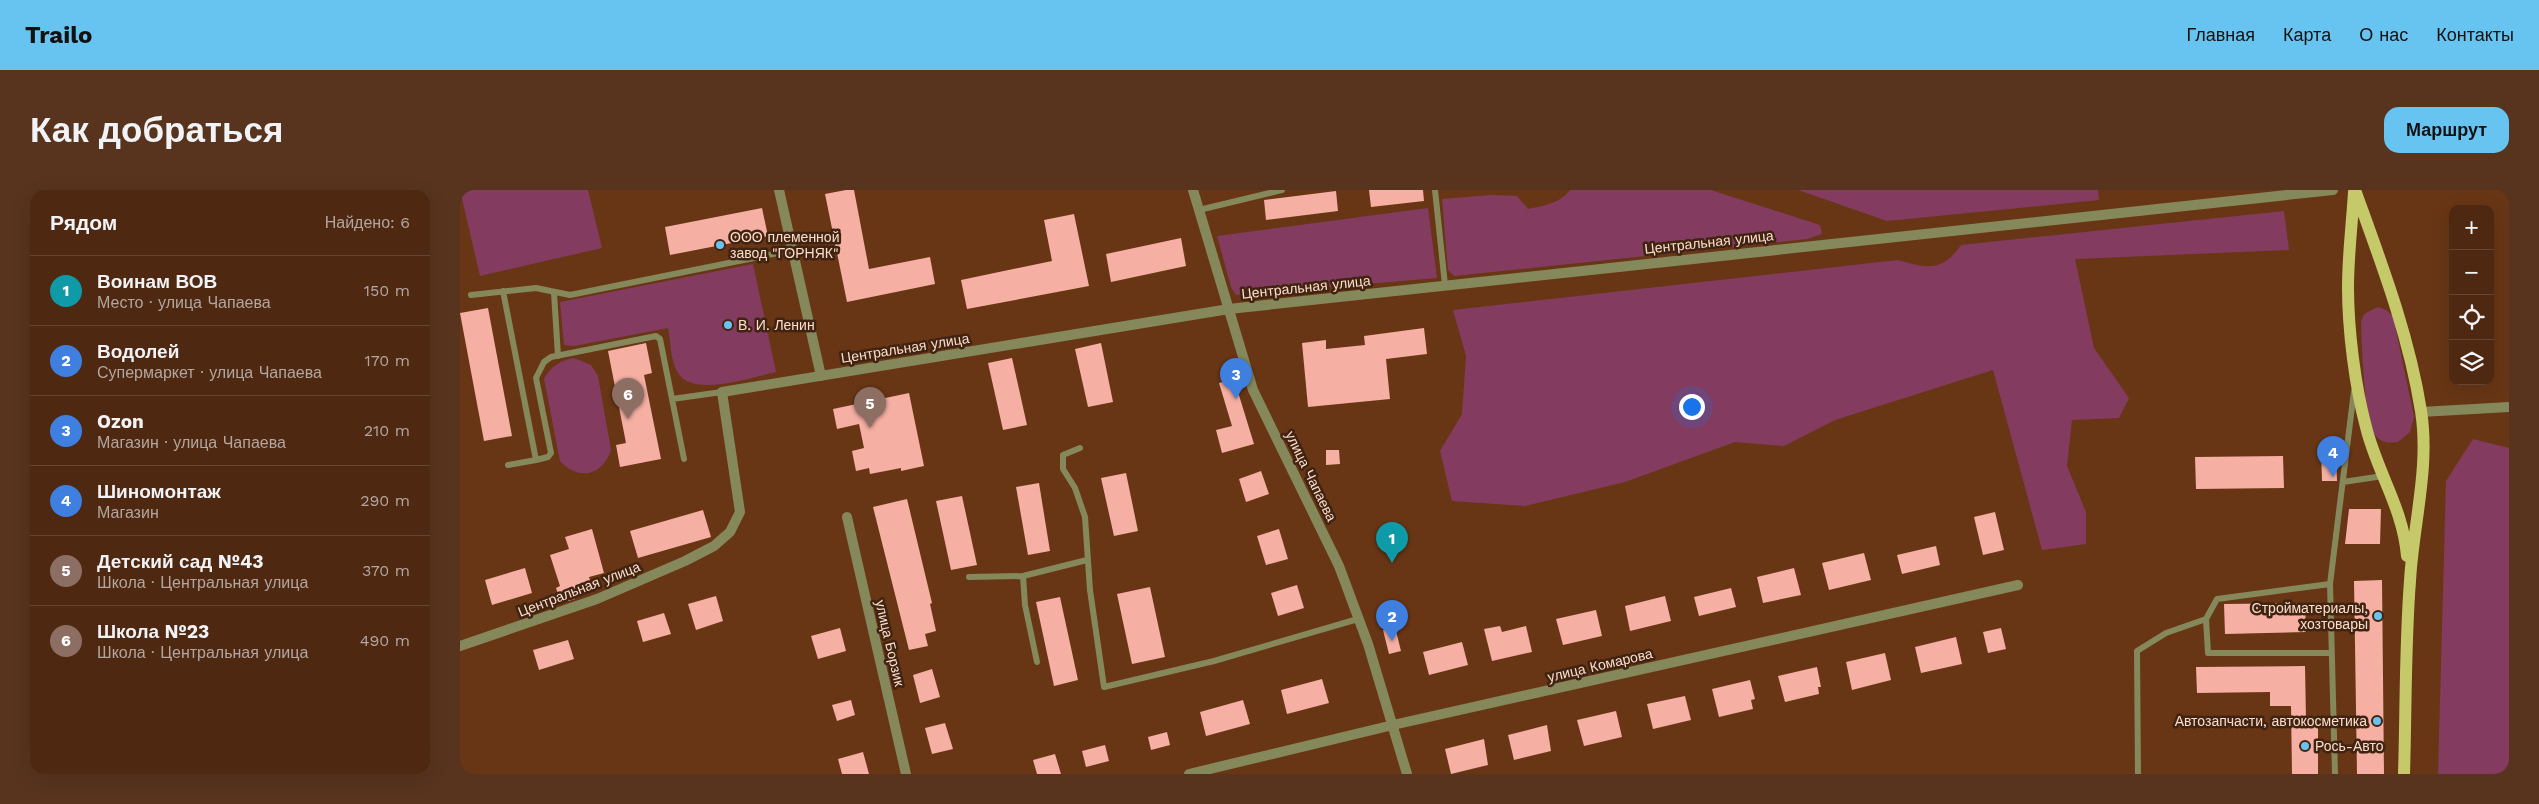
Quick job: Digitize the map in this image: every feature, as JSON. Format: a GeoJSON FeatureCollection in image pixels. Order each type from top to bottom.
{"type":"FeatureCollection","features":[{"type":"Feature","properties":{"kind":"main road"},"geometry":{"type":"LineString","coordinates":[[2355,190],[2348,287],[2356,370],[2366,428],[2402,523],[2410,580]]}},
{"type":"Feature","properties":{"kind":"main road"},"geometry":{"type":"LineString","coordinates":[[2355,190],[2398,311],[2421,412],[2423,459],[2410,580],[2404,774]]}},
{"type":"Feature","properties":{"kind":"street"},"geometry":{"type":"LineString","coordinates":[[779,190],[821,376]]}},
{"type":"Feature","properties":{"kind":"street","name":"улица Чапаева"},"geometry":{"type":"LineString","coordinates":[[1193,190],[1253,390],[1339,566],[1393,725],[1407,774]]}},
{"type":"Feature","properties":{"kind":"street","name":"Центральная улица"},"geometry":{"type":"LineString","coordinates":[[460,646],[597,599],[685,561],[714,546],[730,532],[740,512],[722,392],[1229,309],[2333,190]]}},
{"type":"Feature","properties":{"kind":"street"},"geometry":{"type":"LineString","coordinates":[[2421,412],[2509,407]]}},
{"type":"Feature","properties":{"kind":"street","name":"улица Борзик"},"geometry":{"type":"LineString","coordinates":[[847,518],[906,774]]}},
{"type":"Feature","properties":{"kind":"street","name":"улица Комарова"},"geometry":{"type":"LineString","coordinates":[[1189,774],[1232,769],[1393,725],[2018,585]]}},
{"type":"Feature","properties":{"kind":"lane"},"geometry":{"type":"LineString","coordinates":[[1199,210],[1282,190]]}},
{"type":"Feature","properties":{"kind":"lane"},"geometry":{"type":"LineString","coordinates":[[1435,190],[1445,285]]}},
{"type":"Feature","properties":{"kind":"lane"},"geometry":{"type":"LineString","coordinates":[[470,295],[536,288],[570,295],[793,250]]}},
{"type":"Feature","properties":{"kind":"lane"},"geometry":{"type":"LineString","coordinates":[[503,291],[536,460]]}},
{"type":"Feature","properties":{"kind":"lane"},"geometry":{"type":"LineString","coordinates":[[554,292],[558,356]]}},
{"type":"Feature","properties":{"kind":"lane"},"geometry":{"type":"LineString","coordinates":[[508,465],[536,460],[552,454],[536,374],[547,359],[658,337],[684,459]]}},
{"type":"Feature","properties":{"kind":"lane"},"geometry":{"type":"LineString","coordinates":[[2335,774],[2330,584],[2356,370]]}},
{"type":"Feature","properties":{"kind":"lane"},"geometry":{"type":"LineString","coordinates":[[672,399],[722,392]]}},
{"type":"Feature","properties":{"kind":"lane"},"geometry":{"type":"LineString","coordinates":[[1080,448],[1063,456],[1062,469],[1075,488],[1084,517],[1087,560],[1104,687],[1223,658],[1358,619]]}},
{"type":"Feature","properties":{"kind":"lane"},"geometry":{"type":"LineString","coordinates":[[2342,482],[2385,475]]}},
{"type":"Feature","properties":{"kind":"lane"},"geometry":{"type":"LineString","coordinates":[[969,577],[1023,576],[1087,560]]}},
{"type":"Feature","properties":{"kind":"lane"},"geometry":{"type":"LineString","coordinates":[[1023,576],[1025,604],[1037,662]]}},
{"type":"Feature","properties":{"kind":"lane"},"geometry":{"type":"LineString","coordinates":[[2330,584],[2217,599],[2206,619],[2208,653],[2331,652]]}},
{"type":"Feature","properties":{"kind":"lane"},"geometry":{"type":"LineString","coordinates":[[2138,774],[2137,651],[2166,633],[2206,619]]}},
{"type":"Feature","properties":{"kind":"shaded area"},"geometry":{"type":"Polygon","coordinates":[[[460,190],[588,190],[602,248],[480,276],[460,190]]]}},
{"type":"Feature","properties":{"kind":"shaded area"},"geometry":{"type":"Polygon","coordinates":[[[1570,190],[1711,190],[1820,225],[1822,234],[1807,239],[1454,276],[1448,270],[1442,199],[1490,195],[1517,196],[1528,209],[1557,201],[1570,190]]]}},
{"type":"Feature","properties":{"kind":"shaded area"},"geometry":{"type":"Polygon","coordinates":[[[1798,190],[2098,190],[2099,200],[1887,221],[1798,190]]]}},
{"type":"Feature","properties":{"kind":"shaded area"},"geometry":{"type":"Polygon","coordinates":[[[1428,208],[1437,278],[1236,295],[1231,287],[1217,236],[1428,208]]]}},
{"type":"Feature","properties":{"kind":"shaded area"},"geometry":{"type":"Polygon","coordinates":[[[2284,211],[2289,250],[2075,259],[2094,348],[2129,398],[2119,418],[2072,420],[2067,466],[2086,512],[2086,544],[2042,550],[1993,370],[1835,420],[1784,446],[1735,442],[1625,482],[1525,506],[1452,501],[1440,451],[1462,414],[1466,356],[1453,310],[1898,260],[1917,265],[1933,266],[1947,260],[1961,245],[2284,211]]]}},
{"type":"Feature","properties":{"kind":"shaded area"},"geometry":{"type":"Polygon","coordinates":[[[753,264],[776,372],[724,384],[696,384],[686,380],[678,373],[673,363],[668,328],[574,346],[564,345],[560,302],[753,264]]]}},
{"type":"Feature","properties":{"kind":"shaded area"},"geometry":{"type":"Polygon","coordinates":[[[2378,307],[2386,310],[2393,316],[2414,417],[2410,432],[2398,442],[2386,442],[2376,436],[2372,428],[2366,400],[2361,322],[2364,314],[2378,307]]]}},
{"type":"Feature","properties":{"kind":"shaded area"},"geometry":{"type":"Polygon","coordinates":[[[574,358],[591,365],[598,376],[611,450],[602,466],[589,473],[574,471],[560,461],[544,379],[556,365],[574,358]]]}},
{"type":"Feature","properties":{"kind":"shaded area"},"geometry":{"type":"Polygon","coordinates":[[[2473,439],[2509,448],[2509,774],[2438,774],[2446,481],[2473,439]]]}},
{"type":"Feature","properties":{"kind":"building"},"geometry":{"type":"Polygon","coordinates":[[[854,190],[869,269],[930,257],[935,284],[847,302],[825,194],[854,190]]]}},
{"type":"Feature","properties":{"kind":"building"},"geometry":{"type":"Polygon","coordinates":[[[1369,190],[1423,190],[1424,201],[1371,207],[1369,190]]]}},
{"type":"Feature","properties":{"kind":"building"},"geometry":{"type":"Polygon","coordinates":[[[1336,191],[1338,211],[1266,220],[1264,200],[1336,191]]]}},
{"type":"Feature","properties":{"kind":"building"},"geometry":{"type":"Polygon","coordinates":[[[762,208],[768,236],[670,255],[665,227],[762,208]]]}},
{"type":"Feature","properties":{"kind":"building"},"geometry":{"type":"Polygon","coordinates":[[[1074,214],[1089,286],[967,309],[961,280],[1052,261],[1044,220],[1074,214]]]}},
{"type":"Feature","properties":{"kind":"building"},"geometry":{"type":"Polygon","coordinates":[[[1181,238],[1186,266],[1111,282],[1106,254],[1181,238]]]}},
{"type":"Feature","properties":{"kind":"building"},"geometry":{"type":"Polygon","coordinates":[[[488,308],[512,436],[484,441],[460,313],[488,308]]]}},
{"type":"Feature","properties":{"kind":"building"},"geometry":{"type":"Polygon","coordinates":[[[1424,328],[1427,354],[1386,359],[1390,399],[1308,407],[1302,343],[1326,340],[1326,349],[1365,345],[1364,336],[1424,328]]]}},
{"type":"Feature","properties":{"kind":"building"},"geometry":{"type":"Polygon","coordinates":[[[646,343],[652,373],[644,375],[661,459],[620,467],[616,445],[626,443],[608,351],[646,343]]]}},
{"type":"Feature","properties":{"kind":"building"},"geometry":{"type":"Polygon","coordinates":[[[1101,343],[1113,402],[1088,407],[1075,349],[1101,343]]]}},
{"type":"Feature","properties":{"kind":"building"},"geometry":{"type":"Polygon","coordinates":[[[1012,358],[1027,425],[1003,430],[988,363],[1012,358]]]}},
{"type":"Feature","properties":{"kind":"building"},"geometry":{"type":"Polygon","coordinates":[[[1234,379],[1254,444],[1222,453],[1216,430],[1232,426],[1219,383],[1234,379]]]}},
{"type":"Feature","properties":{"kind":"building"},"geometry":{"type":"Polygon","coordinates":[[[909,393],[924,466],[901,471],[901,468],[870,474],[869,468],[856,471],[852,451],[864,448],[859,424],[837,429],[833,409],[909,393]]]}},
{"type":"Feature","properties":{"kind":"building"},"geometry":{"type":"Polygon","coordinates":[[[2336,447],[2337,481],[2322,481],[2321,448],[2336,447]]]}},
{"type":"Feature","properties":{"kind":"building"},"geometry":{"type":"Polygon","coordinates":[[[1326,450],[1339,450],[1340,464],[1326,465],[1326,450]]]}},
{"type":"Feature","properties":{"kind":"building"},"geometry":{"type":"Polygon","coordinates":[[[2283,456],[2284,488],[2196,489],[2195,457],[2283,456]]]}},
{"type":"Feature","properties":{"kind":"building"},"geometry":{"type":"Polygon","coordinates":[[[1261,471],[1269,494],[1246,502],[1239,479],[1261,471]]]}},
{"type":"Feature","properties":{"kind":"building"},"geometry":{"type":"Polygon","coordinates":[[[1126,473],[1138,531],[1114,536],[1101,478],[1126,473]]]}},
{"type":"Feature","properties":{"kind":"building"},"geometry":{"type":"Polygon","coordinates":[[[1039,483],[1050,551],[1028,555],[1016,487],[1039,483]]]}},
{"type":"Feature","properties":{"kind":"building"},"geometry":{"type":"Polygon","coordinates":[[[962,496],[977,565],[951,570],[936,501],[962,496]]]}},
{"type":"Feature","properties":{"kind":"building"},"geometry":{"type":"Polygon","coordinates":[[[907,499],[932,603],[930,604],[936,631],[925,634],[928,646],[909,650],[873,507],[907,499]]]}},
{"type":"Feature","properties":{"kind":"building"},"geometry":{"type":"Polygon","coordinates":[[[2349,509],[2381,509],[2380,544],[2345,544],[2349,509]]]}},
{"type":"Feature","properties":{"kind":"building"},"geometry":{"type":"Polygon","coordinates":[[[703,510],[711,537],[638,558],[630,531],[703,510]]]}},
{"type":"Feature","properties":{"kind":"building"},"geometry":{"type":"Polygon","coordinates":[[[1995,512],[2004,550],[1983,555],[1974,517],[1995,512]]]}},
{"type":"Feature","properties":{"kind":"building"},"geometry":{"type":"Polygon","coordinates":[[[592,529],[604,573],[589,577],[591,584],[572,590],[575,599],[561,603],[556,588],[560,586],[550,555],[569,549],[565,537],[592,529]]]}},
{"type":"Feature","properties":{"kind":"building"},"geometry":{"type":"Polygon","coordinates":[[[1279,529],[1288,559],[1266,565],[1257,536],[1279,529]]]}},
{"type":"Feature","properties":{"kind":"building"},"geometry":{"type":"Polygon","coordinates":[[[1936,546],[1940,565],[1902,574],[1897,555],[1936,546]]]}},
{"type":"Feature","properties":{"kind":"building"},"geometry":{"type":"Polygon","coordinates":[[[1864,553],[1871,580],[1829,590],[1822,563],[1864,553]]]}},
{"type":"Feature","properties":{"kind":"building"},"geometry":{"type":"Polygon","coordinates":[[[525,568],[532,593],[492,605],[485,580],[525,568]]]}},
{"type":"Feature","properties":{"kind":"building"},"geometry":{"type":"Polygon","coordinates":[[[1794,568],[1801,595],[1763,603],[1757,577],[1794,568]]]}},
{"type":"Feature","properties":{"kind":"building"},"geometry":{"type":"Polygon","coordinates":[[[2382,580],[2384,774],[2357,774],[2354,581],[2382,580]]]}},
{"type":"Feature","properties":{"kind":"building"},"geometry":{"type":"Polygon","coordinates":[[[1297,585],[1304,608],[1278,616],[1271,593],[1297,585]]]}},
{"type":"Feature","properties":{"kind":"building"},"geometry":{"type":"Polygon","coordinates":[[[1150,587],[1165,657],[1132,664],[1117,594],[1150,587]]]}},
{"type":"Feature","properties":{"kind":"building"},"geometry":{"type":"Polygon","coordinates":[[[1731,588],[1736,607],[1699,616],[1694,597],[1731,588]]]}},
{"type":"Feature","properties":{"kind":"building"},"geometry":{"type":"Polygon","coordinates":[[[716,596],[723,621],[696,630],[688,604],[716,596]]]}},
{"type":"Feature","properties":{"kind":"building"},"geometry":{"type":"Polygon","coordinates":[[[1665,596],[1671,621],[1630,631],[1625,606],[1665,596]]]}},
{"type":"Feature","properties":{"kind":"building"},"geometry":{"type":"Polygon","coordinates":[[[1060,597],[1078,680],[1054,686],[1036,602],[1060,597]]]}},
{"type":"Feature","properties":{"kind":"building"},"geometry":{"type":"Polygon","coordinates":[[[2305,603],[2306,632],[2225,634],[2224,604],[2305,603]]]}},
{"type":"Feature","properties":{"kind":"building"},"geometry":{"type":"Polygon","coordinates":[[[1596,610],[1602,636],[1563,645],[1556,619],[1596,610]]]}},
{"type":"Feature","properties":{"kind":"building"},"geometry":{"type":"Polygon","coordinates":[[[664,613],[671,634],[643,642],[637,621],[664,613]]]}},
{"type":"Feature","properties":{"kind":"building"},"geometry":{"type":"Polygon","coordinates":[[[1500,626],[1502,632],[1526,626],[1532,652],[1492,661],[1484,629],[1500,626]]]}},
{"type":"Feature","properties":{"kind":"building"},"geometry":{"type":"Polygon","coordinates":[[[1395,627],[1401,651],[1389,654],[1383,630],[1395,627]]]}},
{"type":"Feature","properties":{"kind":"building"},"geometry":{"type":"Polygon","coordinates":[[[840,628],[846,651],[818,659],[811,636],[840,628]]]}},
{"type":"Feature","properties":{"kind":"building"},"geometry":{"type":"Polygon","coordinates":[[[2001,628],[2006,649],[1988,653],[1983,632],[2001,628]]]}},
{"type":"Feature","properties":{"kind":"building"},"geometry":{"type":"Polygon","coordinates":[[[1956,637],[1962,664],[1921,673],[1915,647],[1956,637]]]}},
{"type":"Feature","properties":{"kind":"building"},"geometry":{"type":"Polygon","coordinates":[[[568,640],[574,659],[539,670],[533,650],[568,640]]]}},
{"type":"Feature","properties":{"kind":"building"},"geometry":{"type":"Polygon","coordinates":[[[1462,642],[1468,665],[1429,675],[1423,652],[1462,642]]]}},
{"type":"Feature","properties":{"kind":"building"},"geometry":{"type":"Polygon","coordinates":[[[1885,653],[1891,680],[1852,690],[1846,662],[1885,653]]]}},
{"type":"Feature","properties":{"kind":"building"},"geometry":{"type":"Polygon","coordinates":[[[2305,666],[2306,719],[2318,719],[2318,774],[2292,774],[2291,706],[2270,706],[2270,692],[2197,693],[2196,667],[2305,666]]]}},
{"type":"Feature","properties":{"kind":"building"},"geometry":{"type":"Polygon","coordinates":[[[1817,667],[1821,687],[1818,687],[1819,694],[1785,702],[1778,676],[1817,667]]]}},
{"type":"Feature","properties":{"kind":"building"},"geometry":{"type":"Polygon","coordinates":[[[932,669],[940,697],[920,703],[913,675],[932,669]]]}},
{"type":"Feature","properties":{"kind":"building"},"geometry":{"type":"Polygon","coordinates":[[[1322,679],[1329,703],[1287,714],[1281,690],[1322,679]]]}},
{"type":"Feature","properties":{"kind":"building"},"geometry":{"type":"Polygon","coordinates":[[[1750,680],[1755,699],[1751,700],[1753,709],[1719,717],[1712,689],[1750,680]]]}},
{"type":"Feature","properties":{"kind":"building"},"geometry":{"type":"Polygon","coordinates":[[[1685,696],[1691,720],[1653,729],[1647,704],[1685,696]]]}},
{"type":"Feature","properties":{"kind":"building"},"geometry":{"type":"Polygon","coordinates":[[[851,700],[855,715],[837,721],[832,705],[851,700]]]}},
{"type":"Feature","properties":{"kind":"building"},"geometry":{"type":"Polygon","coordinates":[[[1243,700],[1250,724],[1206,736],[1200,712],[1243,700]]]}},
{"type":"Feature","properties":{"kind":"building"},"geometry":{"type":"Polygon","coordinates":[[[1616,711],[1622,737],[1584,746],[1577,720],[1616,711]]]}},
{"type":"Feature","properties":{"kind":"building"},"geometry":{"type":"Polygon","coordinates":[[[945,723],[953,749],[932,754],[925,728],[945,723]]]}},
{"type":"Feature","properties":{"kind":"building"},"geometry":{"type":"Polygon","coordinates":[[[1547,725],[1551,751],[1514,760],[1508,735],[1547,725]]]}},
{"type":"Feature","properties":{"kind":"building"},"geometry":{"type":"Polygon","coordinates":[[[1167,732],[1170,745],[1151,750],[1148,737],[1167,732]]]}},
{"type":"Feature","properties":{"kind":"building"},"geometry":{"type":"Polygon","coordinates":[[[1484,739],[1488,765],[1451,774],[1445,749],[1484,739]]]}},
{"type":"Feature","properties":{"kind":"building"},"geometry":{"type":"Polygon","coordinates":[[[1105,745],[1109,761],[1086,767],[1082,751],[1105,745]]]}},
{"type":"Feature","properties":{"kind":"building"},"geometry":{"type":"Polygon","coordinates":[[[863,752],[869,774],[842,774],[838,759],[863,752]]]}},
{"type":"Feature","properties":{"kind":"building"},"geometry":{"type":"Polygon","coordinates":[[[1055,754],[1061,774],[1037,774],[1033,760],[1055,754]]]}},
{"type":"Feature","properties":{"kind":"place","name":"ООО племенной завод \"ГОРНЯК\""},"geometry":{"type":"Point","coordinates":[720,245]}},
{"type":"Feature","properties":{"kind":"place","name":"В. И. Ленин"},"geometry":{"type":"Point","coordinates":[728,325]}},
{"type":"Feature","properties":{"kind":"place","name":"Ozon"},"geometry":{"type":"Point","coordinates":[1236,399]}},
{"type":"Feature","properties":{"kind":"place","name":"Школа №23"},"geometry":{"type":"Point","coordinates":[628,419]}},
{"type":"Feature","properties":{"kind":"place","name":"Детский сад №43"},"geometry":{"type":"Point","coordinates":[870,428]}},
{"type":"Feature","properties":{"kind":"place","name":"Шиномонтаж"},"geometry":{"type":"Point","coordinates":[2333,477]}},
{"type":"Feature","properties":{"kind":"place","name":"Воинам ВОВ"},"geometry":{"type":"Point","coordinates":[1392,563]}},
{"type":"Feature","properties":{"kind":"place","name":"Стройматериалы, хозтовары"},"geometry":{"type":"Point","coordinates":[2378,616]}},
{"type":"Feature","properties":{"kind":"place","name":"Водолей"},"geometry":{"type":"Point","coordinates":[1392,641]}},
{"type":"Feature","properties":{"kind":"place","name":"Автозапчасти, автокосметика"},"geometry":{"type":"Point","coordinates":[2377,721]}},
{"type":"Feature","properties":{"kind":"place","name":"Рось-Авто"},"geometry":{"type":"Point","coordinates":[2305,746]}}]}
